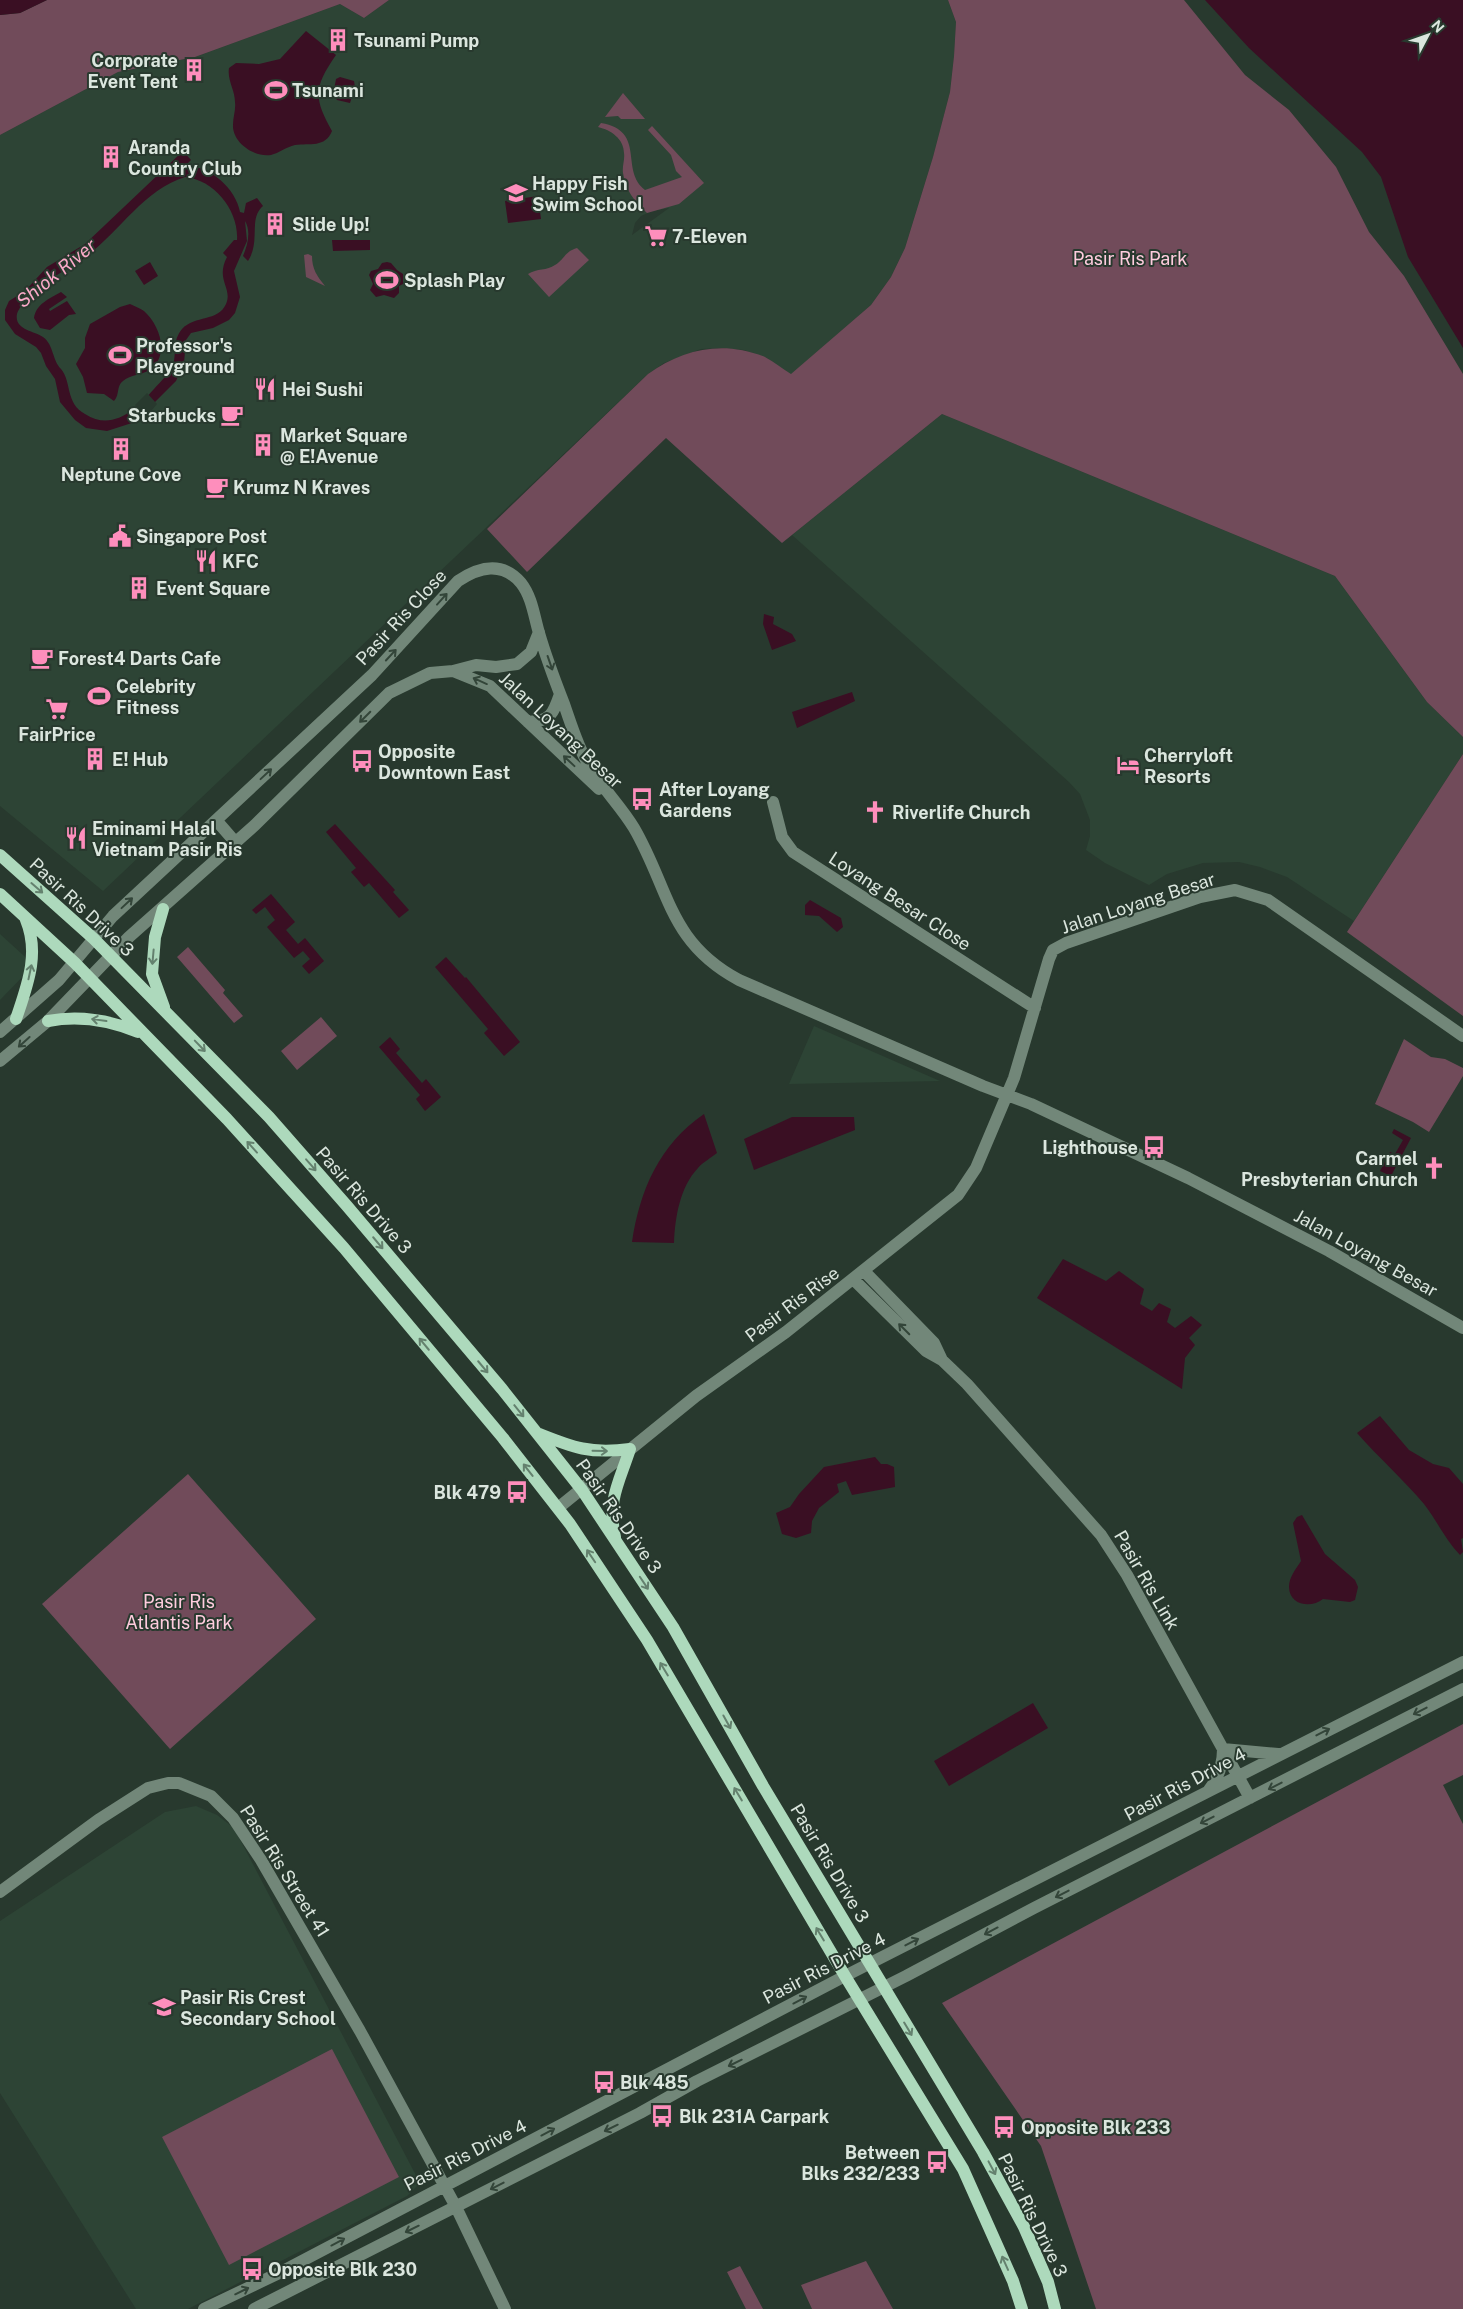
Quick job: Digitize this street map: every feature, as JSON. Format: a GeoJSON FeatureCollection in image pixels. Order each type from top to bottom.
{"type":"FeatureCollection","features":[{"type":"Feature","properties":{"kind":"main road","name":"Pasir Ris Drive 3"},"geometry":{"type":"LineString","coordinates":[[0,855],[94,939],[288,1139],[347,1206],[537,1433],[582,1490],[674,1628],[763,1786],[983,2152],[1024,2227],[1048,2282],[1055,2309]]}},
{"type":"Feature","properties":{"kind":"main road"},"geometry":{"type":"LineString","coordinates":[[0,894],[90,978],[227,1119],[344,1248],[558,1508],[647,1640],[844,1976],[963,2169],[1013,2281],[1022,2309]]}},
{"type":"Feature","properties":{"kind":"main road"},"geometry":{"type":"LineString","coordinates":[[163,909],[155,937],[152,974],[166,1012]]}},
{"type":"Feature","properties":{"kind":"main road"},"geometry":{"type":"LineString","coordinates":[[16,1019],[32,963],[32,944],[25,917]]}},
{"type":"Feature","properties":{"kind":"main road"},"geometry":{"type":"LineString","coordinates":[[48,1021],[66,1018],[100,1020],[119,1024],[145,1035]]}},
{"type":"Feature","properties":{"kind":"main road"},"geometry":{"type":"LineString","coordinates":[[537,1433],[561,1443],[596,1452],[630,1449],[613,1498],[613,1526],[616,1543]]}},
{"type":"Feature","properties":{"kind":"street","name":"Pasir Ris Close"},"geometry":{"type":"LineString","coordinates":[[0,1032],[75,964],[113,916],[372,675],[458,581],[472,572],[491,567],[508,571],[522,584],[533,607],[539,632]]}},
{"type":"Feature","properties":{"kind":"street"},"geometry":{"type":"LineString","coordinates":[[0,1061],[48,1021],[129,937],[236,843],[389,694],[430,673],[476,665],[496,667],[517,664],[530,652],[539,632]]}},
{"type":"Feature","properties":{"kind":"street","name":"Jalan Loyang Besar"},"geometry":{"type":"LineString","coordinates":[[539,632],[560,694],[588,764],[634,828],[676,921],[695,948],[717,968],[739,980],[1031,1104],[1136,1154],[1259,1214],[1463,1328]]}},
{"type":"Feature","properties":{"kind":"street","name":"Jalan Loyang Besar"},"geometry":{"type":"LineString","coordinates":[[453,670],[490,686],[617,806]]}},
{"type":"Feature","properties":{"kind":"street"},"geometry":{"type":"LineString","coordinates":[[528,722],[541,722],[549,717],[554,712],[560,694]]}},
{"type":"Feature","properties":{"kind":"street","name":"Loyang Besar Close"},"geometry":{"type":"LineString","coordinates":[[773,802],[782,837],[793,852],[1035,1008]]}},
{"type":"Feature","properties":{"kind":"street"},"geometry":{"type":"LineString","coordinates":[[216,820],[236,843]]}},
{"type":"Feature","properties":{"kind":"street","name":"Jalan Loyang Besar"},"geometry":{"type":"LineString","coordinates":[[1007,1095],[1035,1008],[1043,975],[1053,950],[1066,943],[1200,897],[1235,890],[1268,900],[1463,1036]]}},
{"type":"Feature","properties":{"kind":"street","name":"Pasir Ris Rise"},"geometry":{"type":"LineString","coordinates":[[558,1508],[696,1396],[786,1332],[854,1280],[958,1195],[976,1168],[1007,1095]]}},
{"type":"Feature","properties":{"kind":"street","name":"Pasir Ris Link"},"geometry":{"type":"LineString","coordinates":[[864,1271],[934,1343],[942,1360]]}},
{"type":"Feature","properties":{"kind":"street","name":"Pasir Ris Link"},"geometry":{"type":"LineString","coordinates":[[854,1280],[926,1351],[942,1360],[1006,1427],[1114,1552],[1250,1798]]}},
{"type":"Feature","properties":{"kind":"street","name":"Pasir Ris Drive 4"},"geometry":{"type":"LineString","coordinates":[[204,2309],[279,2273],[844,1976],[1463,1662]]}},
{"type":"Feature","properties":{"kind":"street"},"geometry":{"type":"LineString","coordinates":[[254,2309],[1463,1689]]}},
{"type":"Feature","properties":{"kind":"street"},"geometry":{"type":"LineString","coordinates":[[1208,1790],[1216,1780],[1223,1763],[1224,1748],[1280,1754]]}},
{"type":"Feature","properties":{"kind":"street","name":"Pasir Ris Street 41"},"geometry":{"type":"LineString","coordinates":[[0,1892],[98,1820],[148,1788],[168,1783],[179,1784],[210,1796],[233,1818],[261,1860],[360,2031],[456,2207],[505,2309]]}},
{"type":"Feature","properties":{"kind":"shaded area"},"geometry":{"type":"Polygon","coordinates":[[[389,0],[948,0],[956,22],[950,92],[933,157],[905,248],[891,277],[871,305],[791,375],[767,358],[744,350],[722,348],[701,349],[664,363],[648,374],[103,891],[0,806],[0,135],[118,72],[195,57],[340,4],[364,18],[389,0]],[[669,208],[652,211],[641,216],[635,223],[632,235],[669,208]]]}},
{"type":"Feature","properties":{"kind":"shaded area"},"geometry":{"type":"Polygon","coordinates":[[[942,414],[1335,576],[1427,702],[1463,737],[1463,754],[1354,921],[1287,877],[1260,867],[1239,862],[1203,863],[1167,874],[1149,885],[1105,863],[1086,850],[1090,836],[1090,820],[1080,794],[1069,782],[792,535],[942,414]]]}},
{"type":"Feature","properties":{"kind":"shaded area"},"geometry":{"type":"Polygon","coordinates":[[[0,934],[34,965],[0,1000],[0,934]]]}},
{"type":"Feature","properties":{"kind":"shaded area"},"geometry":{"type":"Polygon","coordinates":[[[814,1026],[940,1081],[789,1084],[814,1026]]]}},
{"type":"Feature","properties":{"kind":"shaded area","name":"Pasir Ris Crest Secondary School"},"geometry":{"type":"Polygon","coordinates":[[[196,1806],[217,1815],[234,1828],[420,2183],[407,2196],[188,2309],[136,2309],[0,2093],[0,1921],[165,1812],[196,1806]]]}},
{"type":"Feature","properties":{"kind":"green space"},"geometry":{"type":"Polygon","coordinates":[[[47,0],[389,0],[364,18],[340,4],[195,57],[118,72],[0,135],[0,15],[20,13],[47,0]]]}},
{"type":"Feature","properties":{"kind":"green space","name":"Pasir Ris Park"},"geometry":{"type":"Polygon","coordinates":[[[948,0],[1184,0],[1245,75],[1289,110],[1336,167],[1369,232],[1404,276],[1463,374],[1463,737],[1427,702],[1335,576],[942,414],[782,543],[666,438],[527,572],[487,529],[648,374],[661,365],[689,353],[719,348],[734,349],[765,357],[791,374],[871,305],[891,277],[905,248],[933,157],[950,92],[956,22],[948,0]]]}},
{"type":"Feature","properties":{"kind":"green space"},"geometry":{"type":"Polygon","coordinates":[[[623,93],[645,119],[621,119],[618,116],[605,117],[623,93]]]}},
{"type":"Feature","properties":{"kind":"green space"},"geometry":{"type":"Polygon","coordinates":[[[601,123],[615,127],[624,134],[628,142],[634,172],[638,182],[645,190],[682,177],[676,171],[671,155],[648,130],[652,126],[704,183],[679,204],[647,213],[634,200],[626,185],[623,173],[624,156],[622,143],[608,130],[598,127],[601,123]]]}},
{"type":"Feature","properties":{"kind":"green space"},"geometry":{"type":"Polygon","coordinates":[[[577,248],[589,260],[549,297],[528,274],[552,267],[569,252],[577,248]]]}},
{"type":"Feature","properties":{"kind":"green space"},"geometry":{"type":"Polygon","coordinates":[[[304,255],[312,256],[316,272],[325,286],[306,277],[304,255]]]}},
{"type":"Feature","properties":{"kind":"green space"},"geometry":{"type":"Polygon","coordinates":[[[1463,754],[1463,1016],[1347,932],[1463,754]]]}},
{"type":"Feature","properties":{"kind":"green space"},"geometry":{"type":"Polygon","coordinates":[[[188,947],[225,990],[223,993],[243,1016],[234,1023],[177,957],[188,947]]]}},
{"type":"Feature","properties":{"kind":"green space"},"geometry":{"type":"Polygon","coordinates":[[[321,1017],[337,1036],[297,1070],[281,1051],[321,1017]]]}},
{"type":"Feature","properties":{"kind":"green space"},"geometry":{"type":"Polygon","coordinates":[[[1404,1039],[1431,1057],[1445,1059],[1463,1068],[1463,1076],[1429,1132],[1413,1122],[1375,1104],[1404,1039]]]}},
{"type":"Feature","properties":{"kind":"green space","name":"Pasir Ris Atlantis Park"},"geometry":{"type":"Polygon","coordinates":[[[188,1474],[316,1619],[170,1749],[42,1604],[188,1474]]]}},
{"type":"Feature","properties":{"kind":"green space"},"geometry":{"type":"Polygon","coordinates":[[[1463,1724],[1463,1775],[1443,1785],[1463,1824],[1463,2309],[1096,2309],[1041,2146],[942,2003],[1463,1724]]]}},
{"type":"Feature","properties":{"kind":"green space"},"geometry":{"type":"Polygon","coordinates":[[[332,2049],[399,2177],[229,2265],[162,2137],[332,2049]]]}},
{"type":"Feature","properties":{"kind":"green space"},"geometry":{"type":"Polygon","coordinates":[[[866,2261],[893,2309],[812,2309],[801,2285],[866,2261]]]}},
{"type":"Feature","properties":{"kind":"green space"},"geometry":{"type":"Polygon","coordinates":[[[740,2266],[763,2309],[746,2309],[727,2272],[740,2266]]]}},
{"type":"Feature","properties":{"kind":"water"},"geometry":{"type":"Polygon","coordinates":[[[0,0],[47,0],[20,13],[0,15],[0,0]]]}},
{"type":"Feature","properties":{"kind":"water"},"geometry":{"type":"Polygon","coordinates":[[[1205,0],[1463,0],[1463,348],[1408,257],[1381,177],[1362,152],[1249,48],[1205,0]]]}},
{"type":"Feature","properties":{"kind":"water","name":"Tsunami"},"geometry":{"type":"Polygon","coordinates":[[[306,31],[336,55],[323,76],[319,92],[322,109],[332,131],[325,140],[316,144],[295,145],[271,155],[258,154],[245,148],[236,137],[233,122],[235,102],[229,77],[229,68],[236,63],[259,64],[280,59],[306,31]]]}},
{"type":"Feature","properties":{"kind":"water"},"geometry":{"type":"Polygon","coordinates":[[[340,77],[354,81],[355,87],[350,103],[337,100],[333,95],[336,79],[340,77]]]}},
{"type":"Feature","properties":{"kind":"water","name":"Shiok River"},"geometry":{"type":"Polygon","coordinates":[[[183,151],[191,160],[185,166],[204,170],[220,180],[238,203],[240,212],[244,213],[246,203],[257,198],[263,206],[256,217],[254,246],[248,261],[243,256],[248,238],[248,229],[245,221],[247,241],[234,271],[240,297],[235,313],[229,320],[213,328],[191,333],[186,340],[184,363],[176,381],[135,422],[107,431],[86,428],[75,420],[60,402],[55,379],[46,366],[41,353],[36,347],[15,334],[5,320],[5,310],[9,301],[25,291],[47,267],[85,244],[183,151]],[[185,177],[170,183],[156,192],[143,202],[96,249],[54,277],[30,298],[17,314],[17,319],[22,327],[47,340],[67,380],[74,404],[85,414],[95,419],[105,420],[123,416],[140,404],[165,377],[173,365],[177,338],[182,329],[193,322],[218,314],[226,304],[228,298],[223,272],[227,257],[223,253],[234,240],[237,240],[237,229],[234,218],[223,199],[206,184],[196,179],[185,177]]]}},
{"type":"Feature","properties":{"kind":"water"},"geometry":{"type":"Polygon","coordinates":[[[538,196],[541,219],[508,223],[505,201],[538,196]]]}},
{"type":"Feature","properties":{"kind":"water"},"geometry":{"type":"Polygon","coordinates":[[[332,240],[370,240],[370,250],[333,251],[332,240]]]}},
{"type":"Feature","properties":{"kind":"water"},"geometry":{"type":"Polygon","coordinates":[[[150,262],[158,276],[144,285],[135,271],[150,262]]]}},
{"type":"Feature","properties":{"kind":"water","name":"Splash Play"},"geometry":{"type":"Polygon","coordinates":[[[382,263],[391,263],[403,274],[403,284],[399,286],[399,293],[394,298],[384,295],[376,297],[370,290],[373,284],[369,275],[371,271],[378,269],[382,263]]]}},
{"type":"Feature","properties":{"kind":"water"},"geometry":{"type":"Polygon","coordinates":[[[61,292],[67,297],[49,309],[50,311],[67,301],[76,314],[69,315],[50,330],[40,328],[34,318],[37,309],[44,302],[61,292]]]}},
{"type":"Feature","properties":{"kind":"water","name":"Professor's Playground"},"geometry":{"type":"Polygon","coordinates":[[[130,304],[144,311],[155,324],[161,341],[159,358],[148,371],[129,377],[121,383],[114,401],[104,394],[87,393],[83,377],[76,364],[85,348],[85,338],[90,324],[120,307],[130,304]]]}},
{"type":"Feature","properties":{"kind":"water"},"geometry":{"type":"Polygon","coordinates":[[[764,614],[774,617],[773,624],[792,634],[796,641],[772,650],[763,624],[764,614]]]}},
{"type":"Feature","properties":{"kind":"water"},"geometry":{"type":"Polygon","coordinates":[[[852,692],[855,701],[797,728],[792,712],[852,692]]]}},
{"type":"Feature","properties":{"kind":"water"},"geometry":{"type":"Polygon","coordinates":[[[335,824],[395,890],[393,892],[409,910],[399,918],[369,883],[364,887],[351,872],[356,868],[326,832],[335,824]]]}},
{"type":"Feature","properties":{"kind":"water"},"geometry":{"type":"Polygon","coordinates":[[[271,894],[295,922],[286,930],[298,944],[305,938],[324,961],[309,974],[302,966],[310,959],[303,951],[294,958],[267,927],[275,920],[265,907],[256,914],[252,910],[271,894]]]}},
{"type":"Feature","properties":{"kind":"water"},"geometry":{"type":"Polygon","coordinates":[[[810,900],[841,918],[843,927],[837,932],[819,916],[805,915],[805,905],[810,900]]]}},
{"type":"Feature","properties":{"kind":"water"},"geometry":{"type":"Polygon","coordinates":[[[446,957],[466,977],[520,1042],[504,1056],[484,1033],[488,1029],[435,967],[446,957]]]}},
{"type":"Feature","properties":{"kind":"water"},"geometry":{"type":"Polygon","coordinates":[[[390,1037],[400,1049],[396,1053],[422,1083],[426,1079],[441,1097],[425,1111],[416,1099],[420,1095],[379,1047],[390,1037]]]}},
{"type":"Feature","properties":{"kind":"water"},"geometry":{"type":"Polygon","coordinates":[[[704,1114],[717,1153],[700,1166],[687,1184],[677,1213],[674,1243],[632,1242],[640,1204],[654,1170],[675,1140],[688,1126],[704,1114]]]}},
{"type":"Feature","properties":{"kind":"water"},"geometry":{"type":"Polygon","coordinates":[[[792,1117],[854,1117],[855,1130],[754,1170],[744,1139],[792,1117]]]}},
{"type":"Feature","properties":{"kind":"water"},"geometry":{"type":"Polygon","coordinates":[[[1394,1129],[1411,1138],[1391,1176],[1380,1171],[1390,1152],[1395,1154],[1403,1140],[1392,1133],[1394,1129]]]}},
{"type":"Feature","properties":{"kind":"water"},"geometry":{"type":"Polygon","coordinates":[[[1063,1259],[1106,1281],[1119,1271],[1144,1289],[1140,1304],[1152,1311],[1159,1303],[1171,1309],[1167,1322],[1175,1328],[1191,1316],[1202,1325],[1189,1338],[1195,1345],[1185,1358],[1182,1389],[1037,1298],[1063,1259]]]}},
{"type":"Feature","properties":{"kind":"water"},"geometry":{"type":"Polygon","coordinates":[[[1380,1416],[1409,1450],[1433,1464],[1449,1468],[1463,1484],[1463,1538],[1461,1539],[1463,1552],[1460,1555],[1424,1504],[1357,1433],[1380,1416]]]}},
{"type":"Feature","properties":{"kind":"water"},"geometry":{"type":"Polygon","coordinates":[[[875,1457],[881,1464],[894,1467],[895,1487],[852,1495],[846,1481],[837,1484],[839,1492],[819,1508],[812,1521],[811,1533],[796,1538],[782,1534],[776,1513],[790,1507],[799,1494],[824,1467],[875,1457]]]}},
{"type":"Feature","properties":{"kind":"water"},"geometry":{"type":"Polygon","coordinates":[[[1302,1515],[1325,1554],[1355,1580],[1358,1587],[1355,1600],[1350,1602],[1323,1599],[1313,1604],[1302,1604],[1293,1598],[1290,1593],[1289,1583],[1301,1561],[1293,1523],[1297,1517],[1302,1515]]]}},
{"type":"Feature","properties":{"kind":"water"},"geometry":{"type":"Polygon","coordinates":[[[1033,1703],[1048,1728],[949,1786],[934,1761],[1033,1703]]]}},
{"type":"Feature","properties":{"kind":"pier"},"geometry":{"type":"Polygon","coordinates":[[[147,393],[157,404],[146,417],[135,405],[147,393]]]}},
{"type":"Feature","properties":{"kind":"place","name":"Tsunami Pump"},"geometry":{"type":"Point","coordinates":[338,40]}},
{"type":"Feature","properties":{"kind":"place","name":"Corporate Event Tent"},"geometry":{"type":"Point","coordinates":[194,70]}},
{"type":"Feature","properties":{"kind":"place","name":"Tsunami"},"geometry":{"type":"Point","coordinates":[276,90]}},
{"type":"Feature","properties":{"kind":"place","name":"Aranda Country Club"},"geometry":{"type":"Point","coordinates":[111,157]}},
{"type":"Feature","properties":{"kind":"place","name":"Happy Fish Swim School"},"geometry":{"type":"Point","coordinates":[516,193]}},
{"type":"Feature","properties":{"kind":"place","name":"Slide Up!"},"geometry":{"type":"Point","coordinates":[275,224]}},
{"type":"Feature","properties":{"kind":"place","name":"7-Eleven"},"geometry":{"type":"Point","coordinates":[656,236]}},
{"type":"Feature","properties":{"kind":"place","name":"Splash Play"},"geometry":{"type":"Point","coordinates":[387,280]}},
{"type":"Feature","properties":{"kind":"place","name":"Professor's Playground"},"geometry":{"type":"Point","coordinates":[120,355]}},
{"type":"Feature","properties":{"kind":"place","name":"Hei Sushi"},"geometry":{"type":"Point","coordinates":[265,389]}},
{"type":"Feature","properties":{"kind":"place","name":"Starbucks"},"geometry":{"type":"Point","coordinates":[232,415]}},
{"type":"Feature","properties":{"kind":"place","name":"Market Square @ E!Avenue"},"geometry":{"type":"Point","coordinates":[263,445]}},
{"type":"Feature","properties":{"kind":"place","name":"Neptune Cove"},"geometry":{"type":"Point","coordinates":[121,449]}},
{"type":"Feature","properties":{"kind":"place","name":"Krumz N Kraves"},"geometry":{"type":"Point","coordinates":[217,487]}},
{"type":"Feature","properties":{"kind":"place","name":"Singapore Post"},"geometry":{"type":"Point","coordinates":[120,536]}},
{"type":"Feature","properties":{"kind":"place","name":"KFC"},"geometry":{"type":"Point","coordinates":[206,561]}},
{"type":"Feature","properties":{"kind":"place","name":"Event Square"},"geometry":{"type":"Point","coordinates":[139,588]}},
{"type":"Feature","properties":{"kind":"place","name":"Forest4 Darts Cafe"},"geometry":{"type":"Point","coordinates":[42,658]}},
{"type":"Feature","properties":{"kind":"place","name":"Celebrity Fitness"},"geometry":{"type":"Point","coordinates":[99,696]}},
{"type":"Feature","properties":{"kind":"place","name":"FairPrice"},"geometry":{"type":"Point","coordinates":[57,709]}},
{"type":"Feature","properties":{"kind":"place","name":"E! Hub"},"geometry":{"type":"Point","coordinates":[95,759]}},
{"type":"Feature","properties":{"kind":"place","name":"Opposite Downtown East"},"geometry":{"type":"Point","coordinates":[362,761]}},
{"type":"Feature","properties":{"kind":"place","name":"Cherryloft Resorts"},"geometry":{"type":"Point","coordinates":[1128,765]}},
{"type":"Feature","properties":{"kind":"place","name":"After Loyang Gardens"},"geometry":{"type":"Point","coordinates":[642,799]}},
{"type":"Feature","properties":{"kind":"place","name":"Riverlife Church"},"geometry":{"type":"Point","coordinates":[875,812]}},
{"type":"Feature","properties":{"kind":"place","name":"Eminami Halal Vietnam Pasir Ris"},"geometry":{"type":"Point","coordinates":[76,838]}},
{"type":"Feature","properties":{"kind":"place","name":"Lighthouse"},"geometry":{"type":"Point","coordinates":[1154,1147]}},
{"type":"Feature","properties":{"kind":"place","name":"Carmel Presbyterian Church"},"geometry":{"type":"Point","coordinates":[1434,1168]}},
{"type":"Feature","properties":{"kind":"place","name":"Blk 479"},"geometry":{"type":"Point","coordinates":[517,1492]}},
{"type":"Feature","properties":{"kind":"place","name":"Pasir Ris Crest Secondary School"},"geometry":{"type":"Point","coordinates":[164,2007]}},
{"type":"Feature","properties":{"kind":"place","name":"Blk 485"},"geometry":{"type":"Point","coordinates":[604,2082]}},
{"type":"Feature","properties":{"kind":"place","name":"Blk 231A Carpark"},"geometry":{"type":"Point","coordinates":[662,2116]}},
{"type":"Feature","properties":{"kind":"place","name":"Opposite Blk 233"},"geometry":{"type":"Point","coordinates":[1004,2127]}},
{"type":"Feature","properties":{"kind":"place","name":"Between Blks 232/233"},"geometry":{"type":"Point","coordinates":[937,2162]}},
{"type":"Feature","properties":{"kind":"place","name":"Opposite Blk 230"},"geometry":{"type":"Point","coordinates":[252,2269]}}]}
